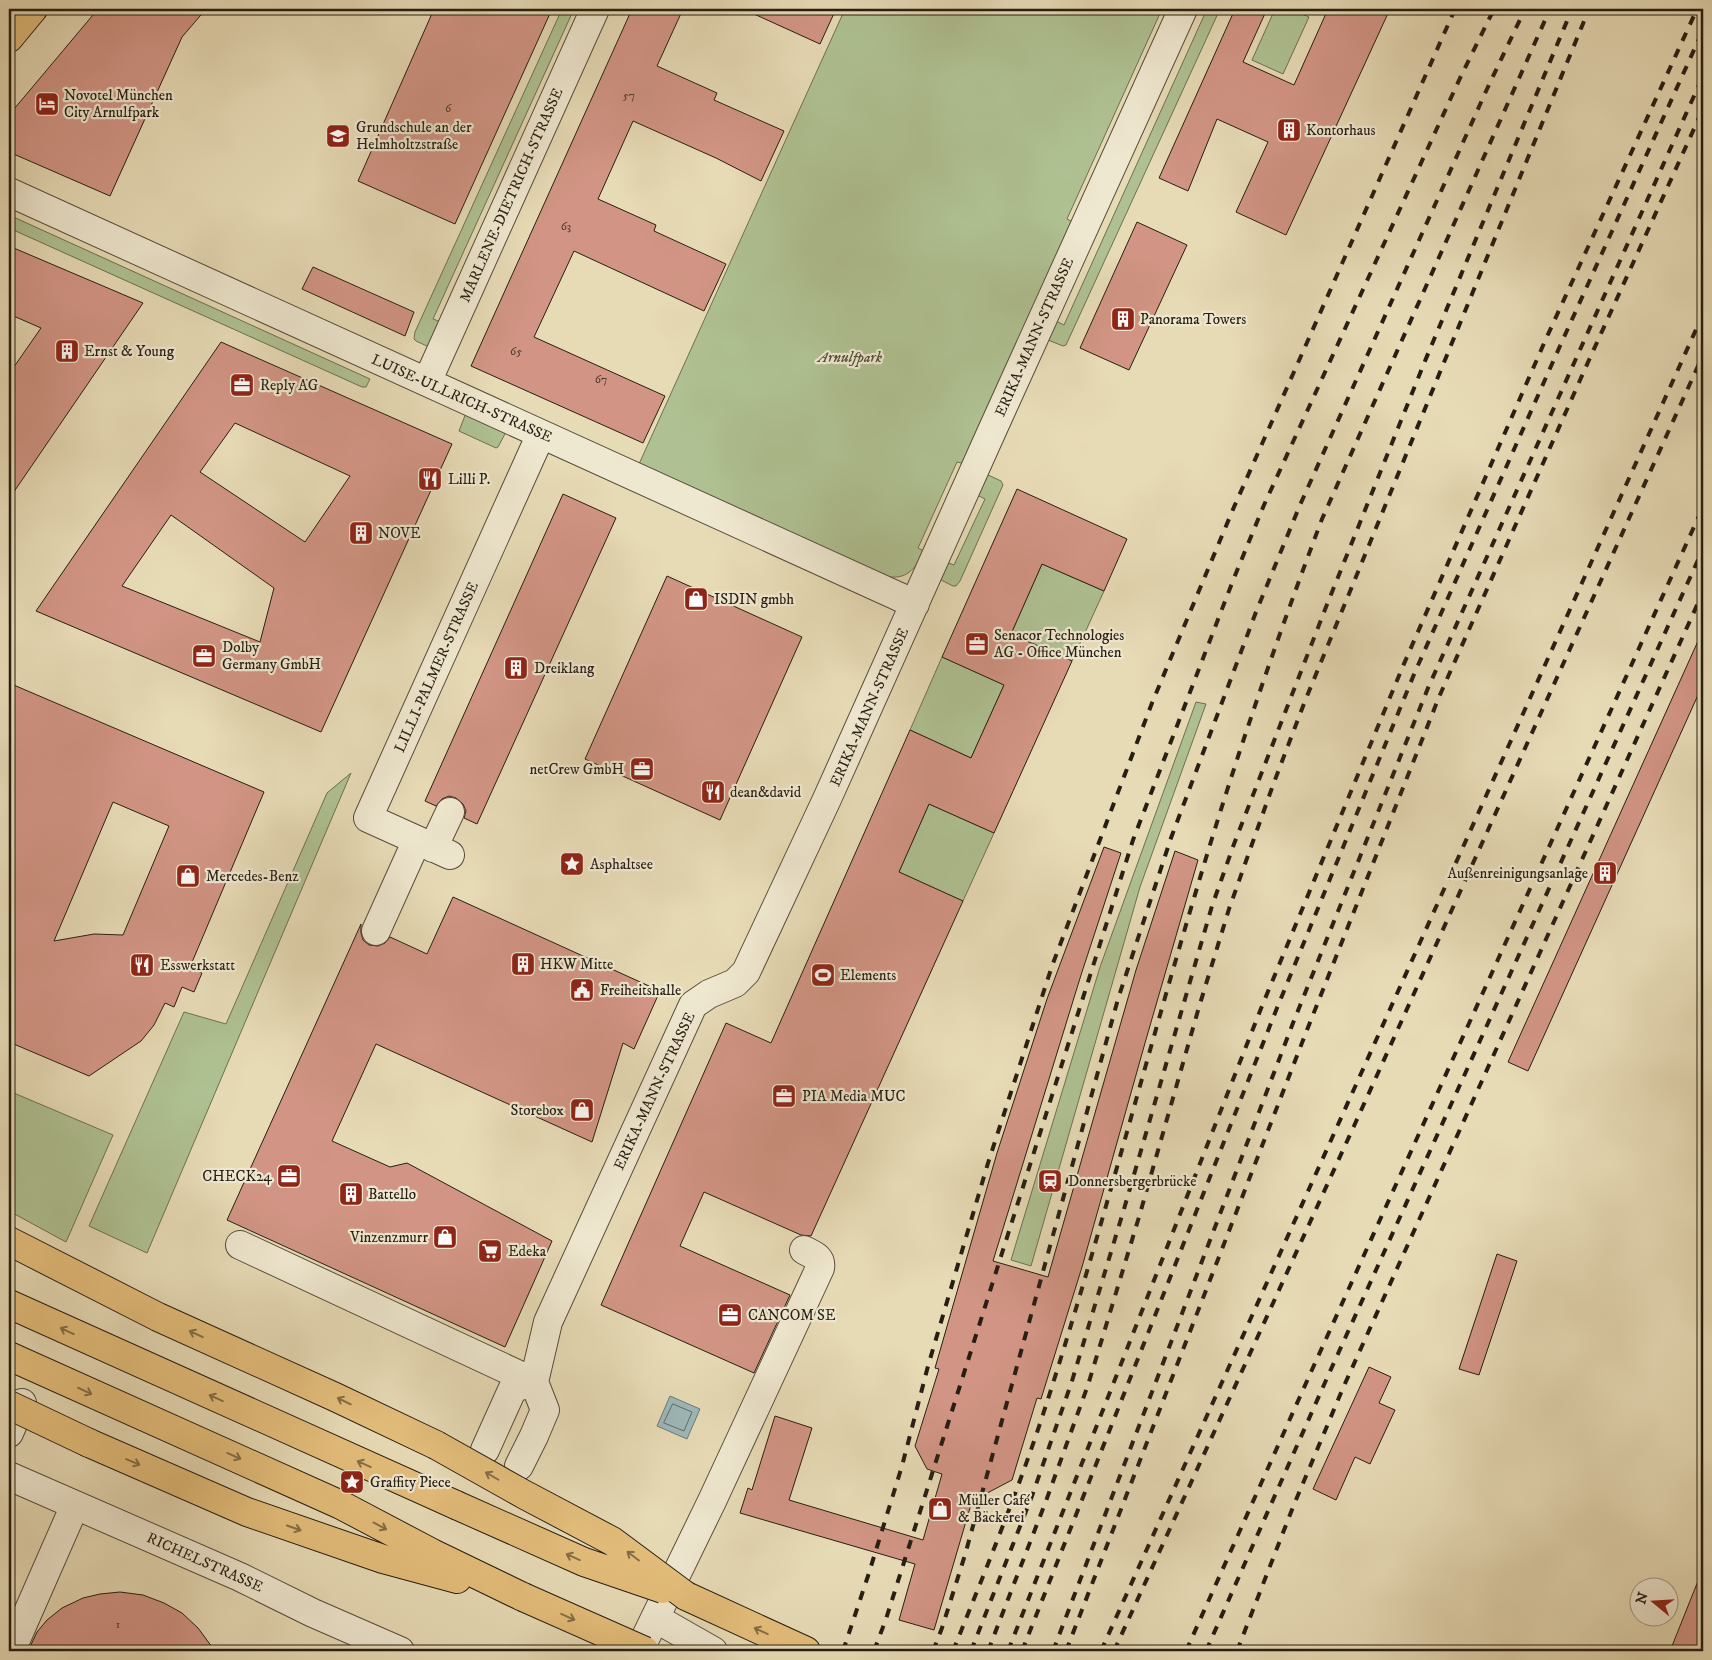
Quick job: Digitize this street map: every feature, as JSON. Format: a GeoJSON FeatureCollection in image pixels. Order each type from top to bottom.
{"type":"FeatureCollection","features":[{"type":"Feature","properties":{"kind":"main road"},"geometry":{"type":"LineString","coordinates":[[9,38],[33,9]]}},
{"type":"Feature","properties":{"kind":"main road"},"geometry":{"type":"LineString","coordinates":[[9,1242],[158,1317],[436,1445],[612,1541],[686,1596]]}},
{"type":"Feature","properties":{"kind":"main road"},"geometry":{"type":"LineString","coordinates":[[9,1304],[584,1562],[686,1596],[806,1651]]}},
{"type":"Feature","properties":{"kind":"main road"},"geometry":{"type":"LineString","coordinates":[[9,1356],[341,1505],[432,1553],[523,1597],[645,1651]]}},
{"type":"Feature","properties":{"kind":"main road"},"geometry":{"type":"LineString","coordinates":[[15,1404],[89,1443],[248,1512],[383,1559],[523,1597]]}},
{"type":"Feature","properties":{"kind":"street","name":"MARLENE-DIETRICH-STRASSE"},"geometry":{"type":"LineString","coordinates":[[427,382],[595,9]]}},
{"type":"Feature","properties":{"kind":"street","name":"ERIKA-MANN-STRASSE"},"geometry":{"type":"LineString","coordinates":[[534,1382],[548,1322],[693,1006],[709,994],[735,983],[746,972],[827,799],[1183,9]]}},
{"type":"Feature","properties":{"kind":"street","name":"LUISE-ULLRICH-STRASSE"},"geometry":{"type":"LineString","coordinates":[[9,192],[915,604]]}},
{"type":"Feature","properties":{"kind":"street","name":"LILLI-PALMER-STRASSE"},"geometry":{"type":"LineString","coordinates":[[433,848],[368,818],[541,434]]}},
{"type":"Feature","properties":{"kind":"street"},"geometry":{"type":"LineString","coordinates":[[376,931],[433,848],[450,812]]}},
{"type":"Feature","properties":{"kind":"street"},"geometry":{"type":"LineString","coordinates":[[240,1245],[534,1382],[545,1410],[519,1466]]}},
{"type":"Feature","properties":{"kind":"street"},"geometry":{"type":"LineString","coordinates":[[639,1651],[707,1512],[820,1268],[819,1258],[804,1250]]}},
{"type":"Feature","properties":{"kind":"street"},"geometry":{"type":"LineString","coordinates":[[485,1450],[513,1388],[534,1382]]}},
{"type":"Feature","properties":{"kind":"street"},"geometry":{"type":"LineString","coordinates":[[9,1433],[15,1404]]}},
{"type":"Feature","properties":{"kind":"street","name":"RICHELSTRASSE"},"geometry":{"type":"LineString","coordinates":[[9,1476],[240,1577],[313,1613],[400,1651]]}},
{"type":"Feature","properties":{"kind":"street"},"geometry":{"type":"LineString","coordinates":[[11,1651],[75,1505]]}},
{"type":"Feature","properties":{"kind":"street"},"geometry":{"type":"LineString","coordinates":[[655,1618],[712,1651]]}},
{"type":"Feature","properties":{"kind":"green space"},"geometry":{"type":"Polygon","coordinates":[[[562,9],[574,9],[433,319],[441,322],[429,347],[414,339],[415,332],[562,9]]]}},
{"type":"Feature","properties":{"kind":"green space","name":"Arnulfpark"},"geometry":{"type":"Polygon","coordinates":[[[845,9],[1162,9],[1067,219],[1073,222],[965,464],[957,462],[918,548],[926,552],[909,572],[899,577],[884,576],[639,464],[845,9]]]}},
{"type":"Feature","properties":{"kind":"green space"},"geometry":{"type":"Polygon","coordinates":[[[1207,9],[1220,9],[1066,345],[1063,346],[1048,340],[1056,321],[1064,325],[1207,9]]]}},
{"type":"Feature","properties":{"kind":"green space"},"geometry":{"type":"Polygon","coordinates":[[[1275,9],[1291,9],[1309,17],[1283,74],[1252,60],[1275,9]]]}},
{"type":"Feature","properties":{"kind":"green space"},"geometry":{"type":"Polygon","coordinates":[[[9,215],[370,379],[366,387],[362,387],[9,228],[9,215]]]}},
{"type":"Feature","properties":{"kind":"green space"},"geometry":{"type":"Polygon","coordinates":[[[466,413],[506,432],[498,447],[496,448],[459,431],[466,413]]]}},
{"type":"Feature","properties":{"kind":"green space"},"geometry":{"type":"Polygon","coordinates":[[[986,474],[1001,481],[1003,485],[960,581],[956,586],[953,586],[939,579],[946,562],[954,565],[985,499],[977,495],[986,474]]]}},
{"type":"Feature","properties":{"kind":"green space"},"geometry":{"type":"Polygon","coordinates":[[[1042,564],[1104,591],[1072,661],[1011,634],[1042,564]]]}},
{"type":"Feature","properties":{"kind":"green space"},"geometry":{"type":"Polygon","coordinates":[[[942,657],[1004,685],[971,758],[910,730],[942,657]]]}},
{"type":"Feature","properties":{"kind":"green space"},"geometry":{"type":"Polygon","coordinates":[[[1196,702],[1206,704],[1140,887],[1031,1266],[1011,1260],[1100,967],[1196,702]]]}},
{"type":"Feature","properties":{"kind":"green space"},"geometry":{"type":"Polygon","coordinates":[[[351,773],[147,1253],[89,1226],[184,1012],[226,1024],[327,793],[351,773]]]}},
{"type":"Feature","properties":{"kind":"green space"},"geometry":{"type":"Polygon","coordinates":[[[929,804],[994,833],[963,901],[899,872],[929,804]]]}},
{"type":"Feature","properties":{"kind":"green space"},"geometry":{"type":"Polygon","coordinates":[[[9,1091],[113,1135],[66,1242],[9,1211],[9,1091]]]}},
{"type":"Feature","properties":{"kind":"water"},"geometry":{"type":"Polygon","coordinates":[[[670,1396],[700,1409],[687,1439],[657,1426],[670,1396]]]}},
{"type":"Feature","properties":{"kind":"building"},"geometry":{"type":"Polygon","coordinates":[[[98,9],[206,9],[182,37],[110,196],[9,152],[9,115],[98,9]]]}},
{"type":"Feature","properties":{"kind":"building"},"geometry":{"type":"Polygon","coordinates":[[[434,9],[552,9],[455,224],[358,181],[434,9]]]}},
{"type":"Feature","properties":{"kind":"building"},"geometry":{"type":"Polygon","coordinates":[[[632,9],[683,9],[657,66],[717,93],[714,100],[784,131],[761,181],[716,158],[633,121],[598,199],[656,225],[654,231],[726,264],[704,311],[574,251],[534,337],[665,396],[643,443],[471,366],[632,9]]]}},
{"type":"Feature","properties":{"kind":"building"},"geometry":{"type":"Polygon","coordinates":[[[743,9],[836,9],[820,44],[743,9]]]}},
{"type":"Feature","properties":{"kind":"building","name":"Kontorhaus"},"geometry":{"type":"Polygon","coordinates":[[[1235,9],[1267,9],[1243,62],[1294,85],[1328,9],[1390,9],[1286,235],[1236,212],[1268,142],[1217,119],[1188,191],[1159,178],[1235,9]]]}},
{"type":"Feature","properties":{"kind":"building","name":"Panorama Towers"},"geometry":{"type":"Polygon","coordinates":[[[1137,222],[1187,245],[1129,370],[1080,348],[1137,222]]]}},
{"type":"Feature","properties":{"kind":"building","name":"Ernst & Young"},"geometry":{"type":"Polygon","coordinates":[[[9,246],[143,303],[9,499],[9,374],[41,328],[9,314],[9,246]]]}},
{"type":"Feature","properties":{"kind":"building"},"geometry":{"type":"Polygon","coordinates":[[[313,267],[414,312],[405,336],[302,289],[313,267]]]}},
{"type":"Feature","properties":{"kind":"building","name":"NOVE"},"geometry":{"type":"Polygon","coordinates":[[[221,342],[452,444],[321,732],[36,611],[221,342]],[[235,423],[200,472],[305,542],[350,476],[235,423]],[[171,515],[122,586],[260,642],[274,588],[171,515]]]}},
{"type":"Feature","properties":{"kind":"building"},"geometry":{"type":"Polygon","coordinates":[[[1017,489],[1127,539],[1104,591],[1042,564],[1011,634],[1072,661],[994,833],[929,804],[899,872],[963,901],[811,1236],[801,1235],[704,1192],[680,1246],[790,1295],[754,1373],[601,1305],[726,1023],[771,1043],[910,730],[971,758],[1004,685],[942,657],[1017,489]]]}},
{"type":"Feature","properties":{"kind":"building","name":"Dreiklang"},"geometry":{"type":"Polygon","coordinates":[[[563,494],[616,518],[477,824],[464,818],[466,811],[463,804],[456,798],[449,796],[442,799],[436,806],[425,801],[563,494]]]}},
{"type":"Feature","properties":{"kind":"building"},"geometry":{"type":"Polygon","coordinates":[[[667,576],[802,637],[720,820],[585,759],[667,576]]]}},
{"type":"Feature","properties":{"kind":"building","name":"Außenreinigungsanlage"},"geometry":{"type":"Polygon","coordinates":[[[1703,630],[1703,684],[1528,1071],[1508,1062],[1703,630]]]}},
{"type":"Feature","properties":{"kind":"building","name":"Mercedes-Benz"},"geometry":{"type":"Polygon","coordinates":[[[9,683],[264,792],[190,967],[202,973],[194,992],[182,987],[174,1007],[165,1003],[154,1025],[141,1041],[89,1076],[9,1042],[9,683]],[[113,802],[54,941],[94,934],[123,935],[169,826],[113,802]]]}},
{"type":"Feature","properties":{"kind":"building"},"geometry":{"type":"Polygon","coordinates":[[[1104,847],[1121,853],[1081,975],[993,1261],[1048,1277],[1136,970],[1175,851],[1198,860],[1082,1267],[1041,1399],[1037,1398],[1012,1480],[972,1501],[934,1630],[899,1620],[915,1564],[740,1513],[748,1488],[752,1490],[775,1416],[812,1428],[789,1500],[923,1540],[942,1474],[927,1469],[915,1446],[939,1369],[935,1368],[997,1153],[1047,999],[1104,847]]]}},
{"type":"Feature","properties":{"kind":"building"},"geometry":{"type":"Polygon","coordinates":[[[453,897],[660,991],[634,1049],[623,1043],[592,1142],[376,1044],[332,1141],[390,1167],[407,1163],[552,1241],[505,1347],[227,1220],[361,924],[363,940],[369,945],[378,946],[385,943],[390,937],[427,954],[453,897]]]}},
{"type":"Feature","properties":{"kind":"building"},"geometry":{"type":"Polygon","coordinates":[[[1497,1254],[1517,1261],[1479,1375],[1459,1369],[1497,1254]]]}},
{"type":"Feature","properties":{"kind":"building"},"geometry":{"type":"Polygon","coordinates":[[[1369,1367],[1391,1377],[1379,1403],[1395,1410],[1370,1464],[1355,1457],[1336,1500],[1313,1489],[1369,1367]]]}},
{"type":"Feature","properties":{"kind":"building"},"geometry":{"type":"Polygon","coordinates":[[[1702,1571],[1703,1651],[1670,1651],[1702,1571]]]}},
{"type":"Feature","properties":{"kind":"building"},"geometry":{"type":"Polygon","coordinates":[[[120,1592],[143,1595],[164,1603],[182,1613],[198,1628],[215,1651],[28,1651],[37,1632],[47,1620],[62,1608],[83,1598],[120,1592]]]}},
{"type":"Feature","properties":{"kind":"railway"},"geometry":{"type":"LineString","coordinates":[[843,1651],[902,1466],[928,1366],[988,1163],[1052,966],[1152,703],[1234,507],[1455,9]]}},
{"type":"Feature","properties":{"kind":"railway"},"geometry":{"type":"LineString","coordinates":[[874,1651],[886,1619],[1133,840],[1264,505],[1461,76],[1494,9]]}},
{"type":"Feature","properties":{"kind":"railway"},"geometry":{"type":"LineString","coordinates":[[933,1651],[965,1555],[1118,999],[1171,838],[1256,612],[1300,505],[1487,89],[1525,9]]}},
{"type":"Feature","properties":{"kind":"railway"},"geometry":{"type":"LineString","coordinates":[[953,1651],[1038,1431],[1087,1272],[1211,841],[1288,611],[1322,519],[1550,9]]}},
{"type":"Feature","properties":{"kind":"railway"},"geometry":{"type":"LineString","coordinates":[[971,1651],[1032,1496],[1072,1381],[1212,906],[1234,844],[1326,607],[1425,361],[1572,9]]}},
{"type":"Feature","properties":{"kind":"railway"},"geometry":{"type":"LineString","coordinates":[[988,1651],[1046,1501],[1088,1385],[1229,909],[1273,785],[1305,701],[1589,9]]}},
{"type":"Feature","properties":{"kind":"railway"},"geometry":{"type":"LineString","coordinates":[[1008,1651],[1262,1006],[1403,666],[1545,341],[1697,9]]}},
{"type":"Feature","properties":{"kind":"railway"},"geometry":{"type":"LineString","coordinates":[[1022,1651],[1277,1008],[1415,672],[1703,30]]}},
{"type":"Feature","properties":{"kind":"railway"},"geometry":{"type":"LineString","coordinates":[[1053,1651],[1293,1023],[1428,688],[1703,76]]}},
{"type":"Feature","properties":{"kind":"railway"},"geometry":{"type":"LineString","coordinates":[[1066,1651],[1307,1030],[1439,697],[1703,109]]}},
{"type":"Feature","properties":{"kind":"railway"},"geometry":{"type":"LineString","coordinates":[[1101,1651],[1703,314]]}},
{"type":"Feature","properties":{"kind":"railway"},"geometry":{"type":"LineString","coordinates":[[1114,1651],[1703,355]]}},
{"type":"Feature","properties":{"kind":"railway"},"geometry":{"type":"LineString","coordinates":[[1186,1651],[1703,507]]}},
{"type":"Feature","properties":{"kind":"railway"},"geometry":{"type":"LineString","coordinates":[[1206,1651],[1327,1378],[1703,549]]}},
{"type":"Feature","properties":{"kind":"railway"},"geometry":{"type":"LineString","coordinates":[[1237,1651],[1293,1507],[1343,1388],[1703,592]]}},
{"type":"Feature","properties":{"kind":"place","name":"Novotel München City Arnulfpark"},"geometry":{"type":"Point","coordinates":[47,104]}},
{"type":"Feature","properties":{"kind":"place","name":"Kontorhaus"},"geometry":{"type":"Point","coordinates":[1289,130]}},
{"type":"Feature","properties":{"kind":"place","name":"Grundschule an der Helmholtzstraße"},"geometry":{"type":"Point","coordinates":[338,136]}},
{"type":"Feature","properties":{"kind":"place","name":"Panorama Towers"},"geometry":{"type":"Point","coordinates":[1123,319]}},
{"type":"Feature","properties":{"kind":"place","name":"Ernst & Young"},"geometry":{"type":"Point","coordinates":[67,351]}},
{"type":"Feature","properties":{"kind":"place","name":"Reply AG"},"geometry":{"type":"Point","coordinates":[242,385]}},
{"type":"Feature","properties":{"kind":"place","name":"Lilli P."},"geometry":{"type":"Point","coordinates":[430,479]}},
{"type":"Feature","properties":{"kind":"place","name":"NOVE"},"geometry":{"type":"Point","coordinates":[361,533]}},
{"type":"Feature","properties":{"kind":"place","name":"ISDIN gmbh"},"geometry":{"type":"Point","coordinates":[696,599]}},
{"type":"Feature","properties":{"kind":"place","name":"Senacor Technologies AG - Office München"},"geometry":{"type":"Point","coordinates":[977,644]}},
{"type":"Feature","properties":{"kind":"place","name":"Dolby Germany GmbH"},"geometry":{"type":"Point","coordinates":[204,656]}},
{"type":"Feature","properties":{"kind":"place","name":"Dreiklang"},"geometry":{"type":"Point","coordinates":[516,668]}},
{"type":"Feature","properties":{"kind":"place","name":"netCrew GmbH"},"geometry":{"type":"Point","coordinates":[642,769]}},
{"type":"Feature","properties":{"kind":"place","name":"dean&david"},"geometry":{"type":"Point","coordinates":[713,792]}},
{"type":"Feature","properties":{"kind":"place","name":"Asphaltsee"},"geometry":{"type":"Point","coordinates":[572,864]}},
{"type":"Feature","properties":{"kind":"place","name":"Außenreinigungsanlage"},"geometry":{"type":"Point","coordinates":[1605,873]}},
{"type":"Feature","properties":{"kind":"place","name":"Mercedes-Benz"},"geometry":{"type":"Point","coordinates":[188,876]}},
{"type":"Feature","properties":{"kind":"place","name":"HKW Mitte"},"geometry":{"type":"Point","coordinates":[523,964]}},
{"type":"Feature","properties":{"kind":"place","name":"Esswerkstatt"},"geometry":{"type":"Point","coordinates":[142,965]}},
{"type":"Feature","properties":{"kind":"place","name":"Elements"},"geometry":{"type":"Point","coordinates":[823,975]}},
{"type":"Feature","properties":{"kind":"place","name":"Freiheitshalle"},"geometry":{"type":"Point","coordinates":[582,990]}},
{"type":"Feature","properties":{"kind":"place","name":"PIA Media MUC"},"geometry":{"type":"Point","coordinates":[784,1096]}},
{"type":"Feature","properties":{"kind":"place","name":"Storebox"},"geometry":{"type":"Point","coordinates":[582,1110]}},
{"type":"Feature","properties":{"kind":"place","name":"CHECK24"},"geometry":{"type":"Point","coordinates":[289,1176]}},
{"type":"Feature","properties":{"kind":"place","name":"Donnersbergerbrücke"},"geometry":{"type":"Point","coordinates":[1050,1181]}},
{"type":"Feature","properties":{"kind":"place","name":"Battello"},"geometry":{"type":"Point","coordinates":[351,1194]}},
{"type":"Feature","properties":{"kind":"place","name":"Vinzenzmurr"},"geometry":{"type":"Point","coordinates":[445,1237]}},
{"type":"Feature","properties":{"kind":"place","name":"Edeka"},"geometry":{"type":"Point","coordinates":[490,1251]}},
{"type":"Feature","properties":{"kind":"place","name":"CANCOM SE"},"geometry":{"type":"Point","coordinates":[730,1315]}},
{"type":"Feature","properties":{"kind":"place","name":"Graffity Piece"},"geometry":{"type":"Point","coordinates":[352,1482]}},
{"type":"Feature","properties":{"kind":"place","name":"Müller Café & Bäckerei"},"geometry":{"type":"Point","coordinates":[940,1509]}}]}
